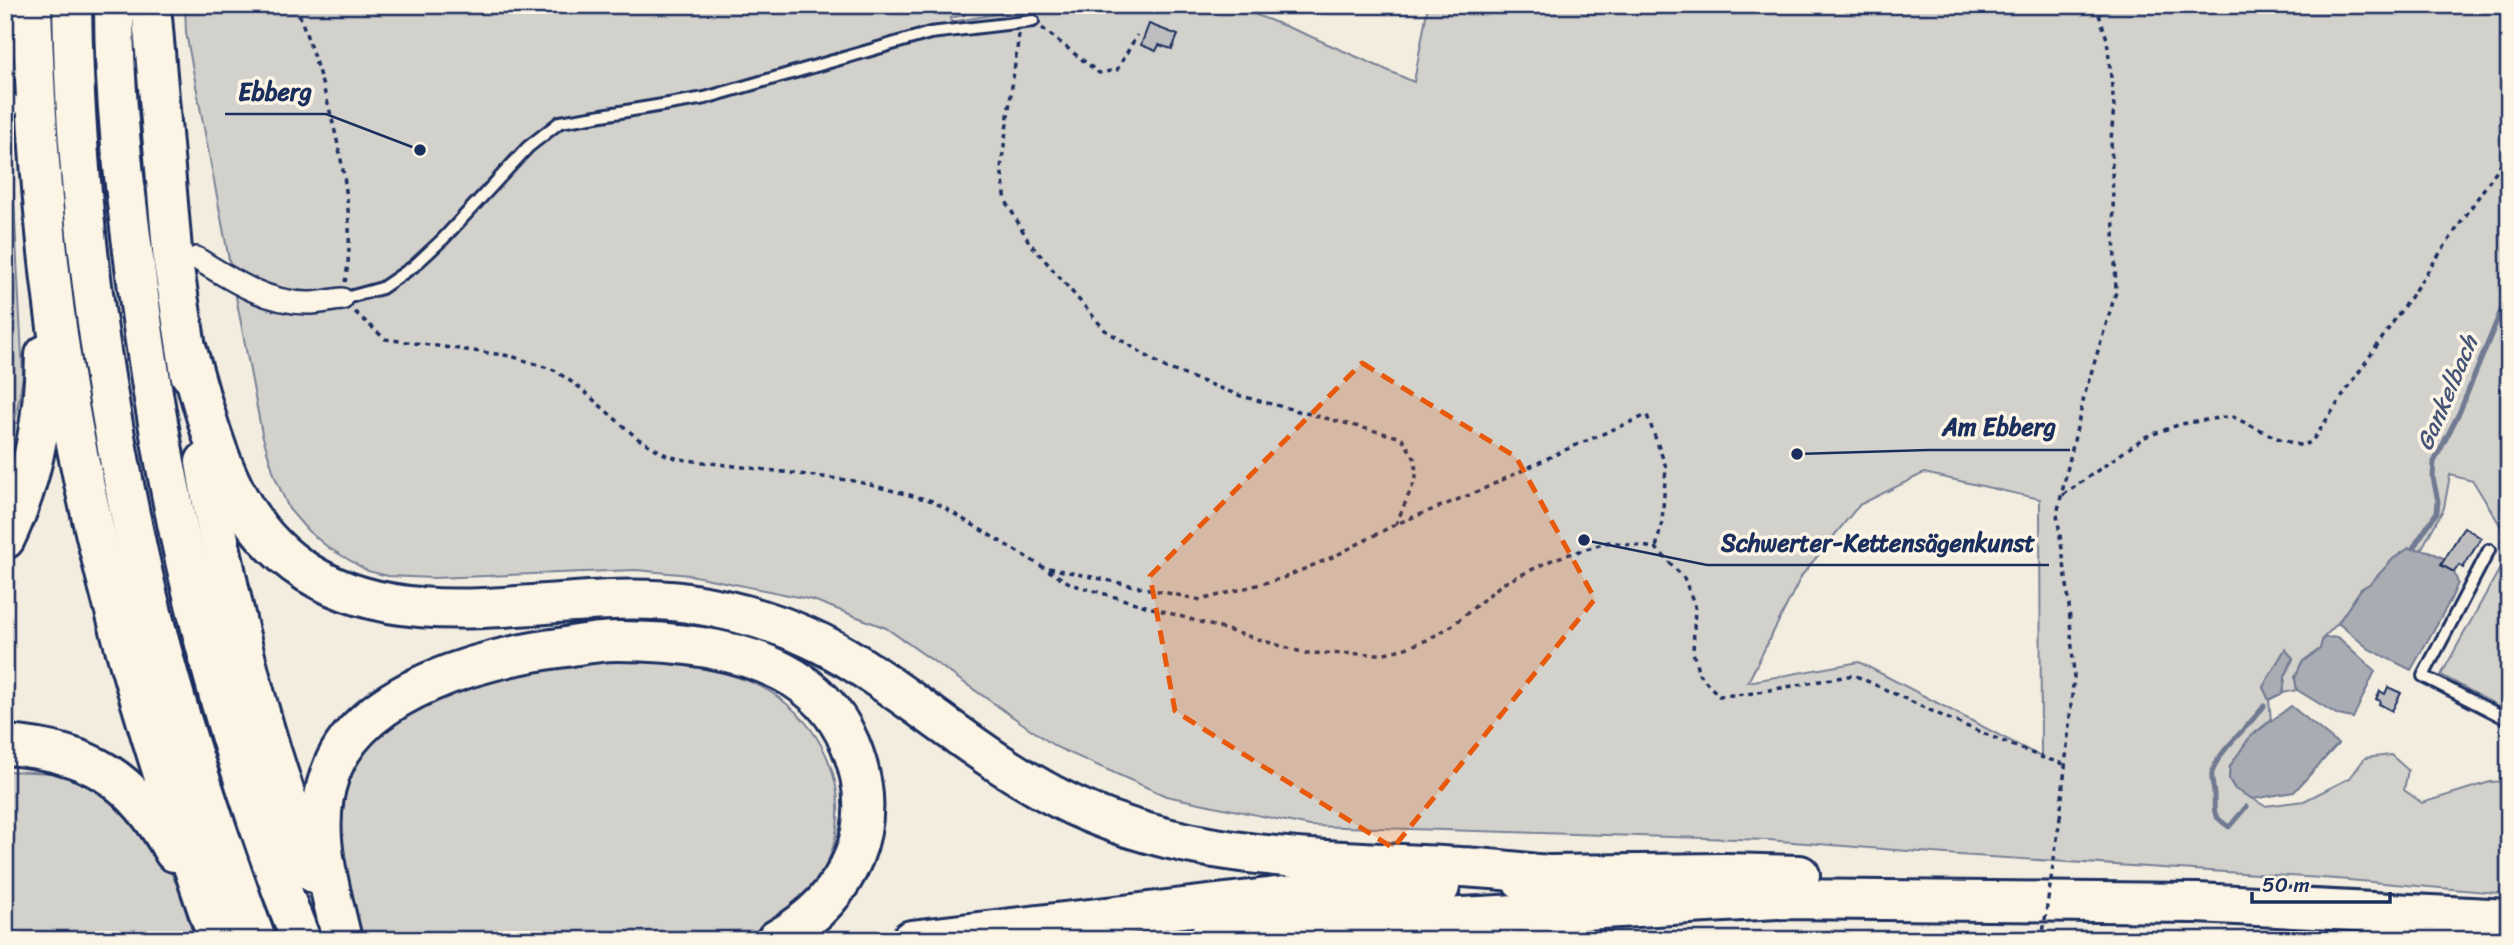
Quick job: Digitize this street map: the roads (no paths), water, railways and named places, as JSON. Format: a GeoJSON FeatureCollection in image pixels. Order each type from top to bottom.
{"type":"FeatureCollection","features":[{"type":"Feature","properties":{"kind":"highway"},"geometry":{"type":"LineString","coordinates":[[32,5],[35,94],[49,258],[83,478],[108,582],[152,737],[218,939]]}},
{"type":"Feature","properties":{"kind":"highway"},"geometry":{"type":"LineString","coordinates":[[72,5],[82,189],[94,302],[121,469],[149,598],[180,713],[256,940]]}},
{"type":"Feature","properties":{"kind":"highway"},"geometry":{"type":"LineString","coordinates":[[114,5],[127,205],[147,361],[163,457],[191,587],[219,697],[250,796],[301,940]]}},
{"type":"Feature","properties":{"kind":"highway"},"geometry":{"type":"LineString","coordinates":[[151,5],[173,262],[226,578],[251,684],[285,798],[341,940]]}},
{"type":"Feature","properties":{"kind":"highway"},"geometry":{"type":"LineString","coordinates":[[5,539],[32,467],[40,429],[49,258]]}},
{"type":"Feature","properties":{"kind":"highway"},"geometry":{"type":"LineString","coordinates":[[187,351],[217,453],[240,503],[260,531],[307,572],[361,598],[435,607],[640,600],[736,611],[782,626],[856,663],[984,755],[1027,782],[1076,807],[1173,840],[1270,856],[1466,867],[1547,875],[1726,873],[1835,876],[1914,900]]}},
{"type":"Feature","properties":{"kind":"highway"},"geometry":{"type":"LineString","coordinates":[[341,940],[324,862],[321,829],[323,799],[330,772],[345,746],[363,726],[402,695],[439,677],[481,662],[548,649],[616,641],[674,643],[729,653],[763,663],[805,686],[832,712],[844,729],[860,773],[863,792],[862,830],[858,848],[840,884],[826,902],[809,919],[776,940]]}},
{"type":"Feature","properties":{"kind":"highway"},"geometry":{"type":"LineString","coordinates":[[5,745],[60,752],[93,766],[137,798],[165,836],[218,939]]}},
{"type":"Feature","properties":{"kind":"highway"},"geometry":{"type":"LineString","coordinates":[[911,940],[1293,895],[1466,886],[1547,875]]}},
{"type":"Feature","properties":{"kind":"highway"},"geometry":{"type":"LineString","coordinates":[[1208,940],[1300,929],[1777,899],[2197,903],[2509,919]]}},
{"type":"Feature","properties":{"kind":"street"},"geometry":{"type":"LineString","coordinates":[[196,258],[238,284],[276,299],[307,303],[342,299]]}},
{"type":"Feature","properties":{"kind":"lane"},"geometry":{"type":"LineString","coordinates":[[342,299],[382,288],[414,266],[443,239],[528,147],[559,121],[705,98],[930,33],[1033,21]]}},
{"type":"Feature","properties":{"kind":"lane"},"geometry":{"type":"LineString","coordinates":[[2489,550],[2423,676],[2509,720]]}},
{"type":"Feature","properties":{"kind":"waterway","name":"Gankelbach"},"geometry":{"type":"LineString","coordinates":[[2413,548],[2437,512],[2434,462],[2460,411],[2509,291]]}},
{"type":"Feature","properties":{"kind":"waterway","name":"Gankelbach"},"geometry":{"type":"LineString","coordinates":[[2246,807],[2229,827],[2219,819],[2214,810],[2212,773],[2220,756],[2264,706]]}},
{"type":"Feature","properties":{"kind":"tunnel"},"geometry":{"type":"LineString","coordinates":[[36,126],[127,201]]}},
{"type":"Feature","properties":{"kind":"place","name":"Ebberg"},"geometry":{"type":"Point","coordinates":[420,150]}},
{"type":"Feature","properties":{"kind":"place","name":"Am Ebberg"},"geometry":{"type":"Point","coordinates":[1797,454]}},
{"type":"Feature","properties":{"kind":"place","name":"Schwerter-Kettensägenkunst"},"geometry":{"type":"Point","coordinates":[1584,540]}}]}
